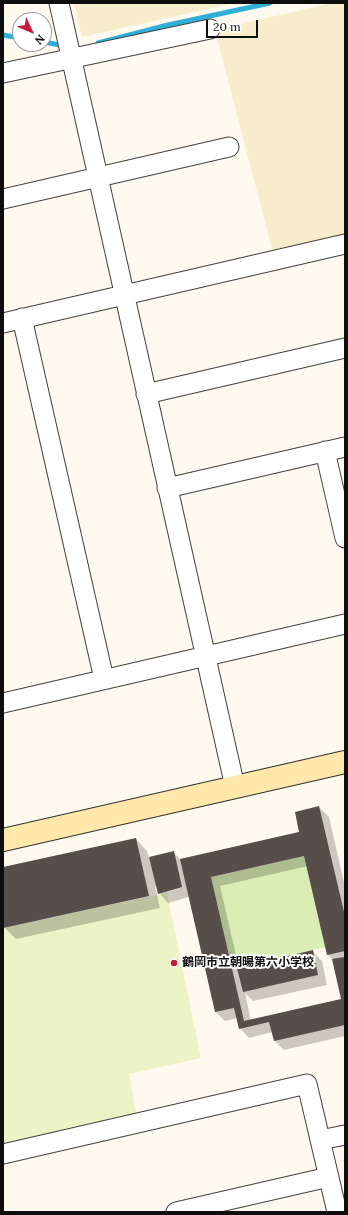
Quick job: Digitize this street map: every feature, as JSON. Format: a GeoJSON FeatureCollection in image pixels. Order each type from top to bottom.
{"type":"FeatureCollection","features":[{"type":"Feature","properties":{"kind":"street"},"geometry":{"type":"LineString","coordinates":[[59,3],[235,787]]}},
{"type":"Feature","properties":{"kind":"street"},"geometry":{"type":"LineString","coordinates":[[3,73],[70,57],[210,29]]}},
{"type":"Feature","properties":{"kind":"street"},"geometry":{"type":"LineString","coordinates":[[3,199],[229,147]]}},
{"type":"Feature","properties":{"kind":"street"},"geometry":{"type":"LineString","coordinates":[[3,323],[345,244]]}},
{"type":"Feature","properties":{"kind":"street"},"geometry":{"type":"LineString","coordinates":[[22,318],[104,679]]}},
{"type":"Feature","properties":{"kind":"street"},"geometry":{"type":"LineString","coordinates":[[146,394],[345,348]]}},
{"type":"Feature","properties":{"kind":"street"},"geometry":{"type":"LineString","coordinates":[[167,488],[345,447]]}},
{"type":"Feature","properties":{"kind":"street"},"geometry":{"type":"LineString","coordinates":[[326,451],[345,538]]}},
{"type":"Feature","properties":{"kind":"street"},"geometry":{"type":"LineString","coordinates":[[3,703],[345,624]]}},
{"type":"Feature","properties":{"kind":"street"},"geometry":{"type":"LineString","coordinates":[[3,840],[345,762]]}},
{"type":"Feature","properties":{"kind":"street"},"geometry":{"type":"LineString","coordinates":[[3,1154],[308,1084],[337,1212]]}},
{"type":"Feature","properties":{"kind":"street"},"geometry":{"type":"LineString","coordinates":[[320,1140],[345,1135]]}},
{"type":"Feature","properties":{"kind":"street"},"geometry":{"type":"LineString","coordinates":[[176,1212],[329,1177]]}},
{"type":"Feature","properties":{"kind":"shaded area"},"geometry":{"type":"Polygon","coordinates":[[[74,3],[235,3],[82,37],[74,3]]]}},
{"type":"Feature","properties":{"kind":"shaded area"},"geometry":{"type":"Polygon","coordinates":[[[332,3],[345,3],[345,235],[273,253],[215,30],[332,3]]]}},
{"type":"Feature","properties":{"kind":"green space"},"geometry":{"type":"Polygon","coordinates":[[[304,856],[326,947],[232,969],[211,877],[304,856]]]}},
{"type":"Feature","properties":{"kind":"green space"},"geometry":{"type":"Polygon","coordinates":[[[167,893],[201,1058],[129,1074],[137,1118],[3,1144],[3,928],[167,893]]]}},
{"type":"Feature","properties":{"kind":"building"},"geometry":{"type":"Polygon","coordinates":[[[319,806],[345,916],[345,951],[327,955],[304,856],[211,877],[244,1021],[341,999],[332,959],[345,957],[345,1025],[274,1041],[269,1022],[239,1029],[234,1008],[215,1012],[180,859],[299,832],[295,812],[319,806]]]}},
{"type":"Feature","properties":{"kind":"building"},"geometry":{"type":"Polygon","coordinates":[[[136,838],[149,896],[3,928],[3,867],[136,838]]]}},
{"type":"Feature","properties":{"kind":"building"},"geometry":{"type":"Polygon","coordinates":[[[174,851],[182,887],[158,894],[149,857],[174,851]]]}},
{"type":"Feature","properties":{"kind":"building"},"geometry":{"type":"Polygon","coordinates":[[[313,950],[318,975],[243,992],[237,968],[313,950]]]}},
{"type":"Feature","properties":{"kind":"waterway"},"geometry":{"type":"LineString","coordinates":[[98,43],[168,25],[270,3]]}},
{"type":"Feature","properties":{"kind":"waterway"},"geometry":{"type":"LineString","coordinates":[[3,35],[12,37]]}},
{"type":"Feature","properties":{"kind":"waterway"},"geometry":{"type":"LineString","coordinates":[[52,44],[65,46]]}},
{"type":"Feature","properties":{"kind":"place","name":"鶴岡市立朝暘第六小学校"},"geometry":{"type":"Point","coordinates":[174,963]}}]}
